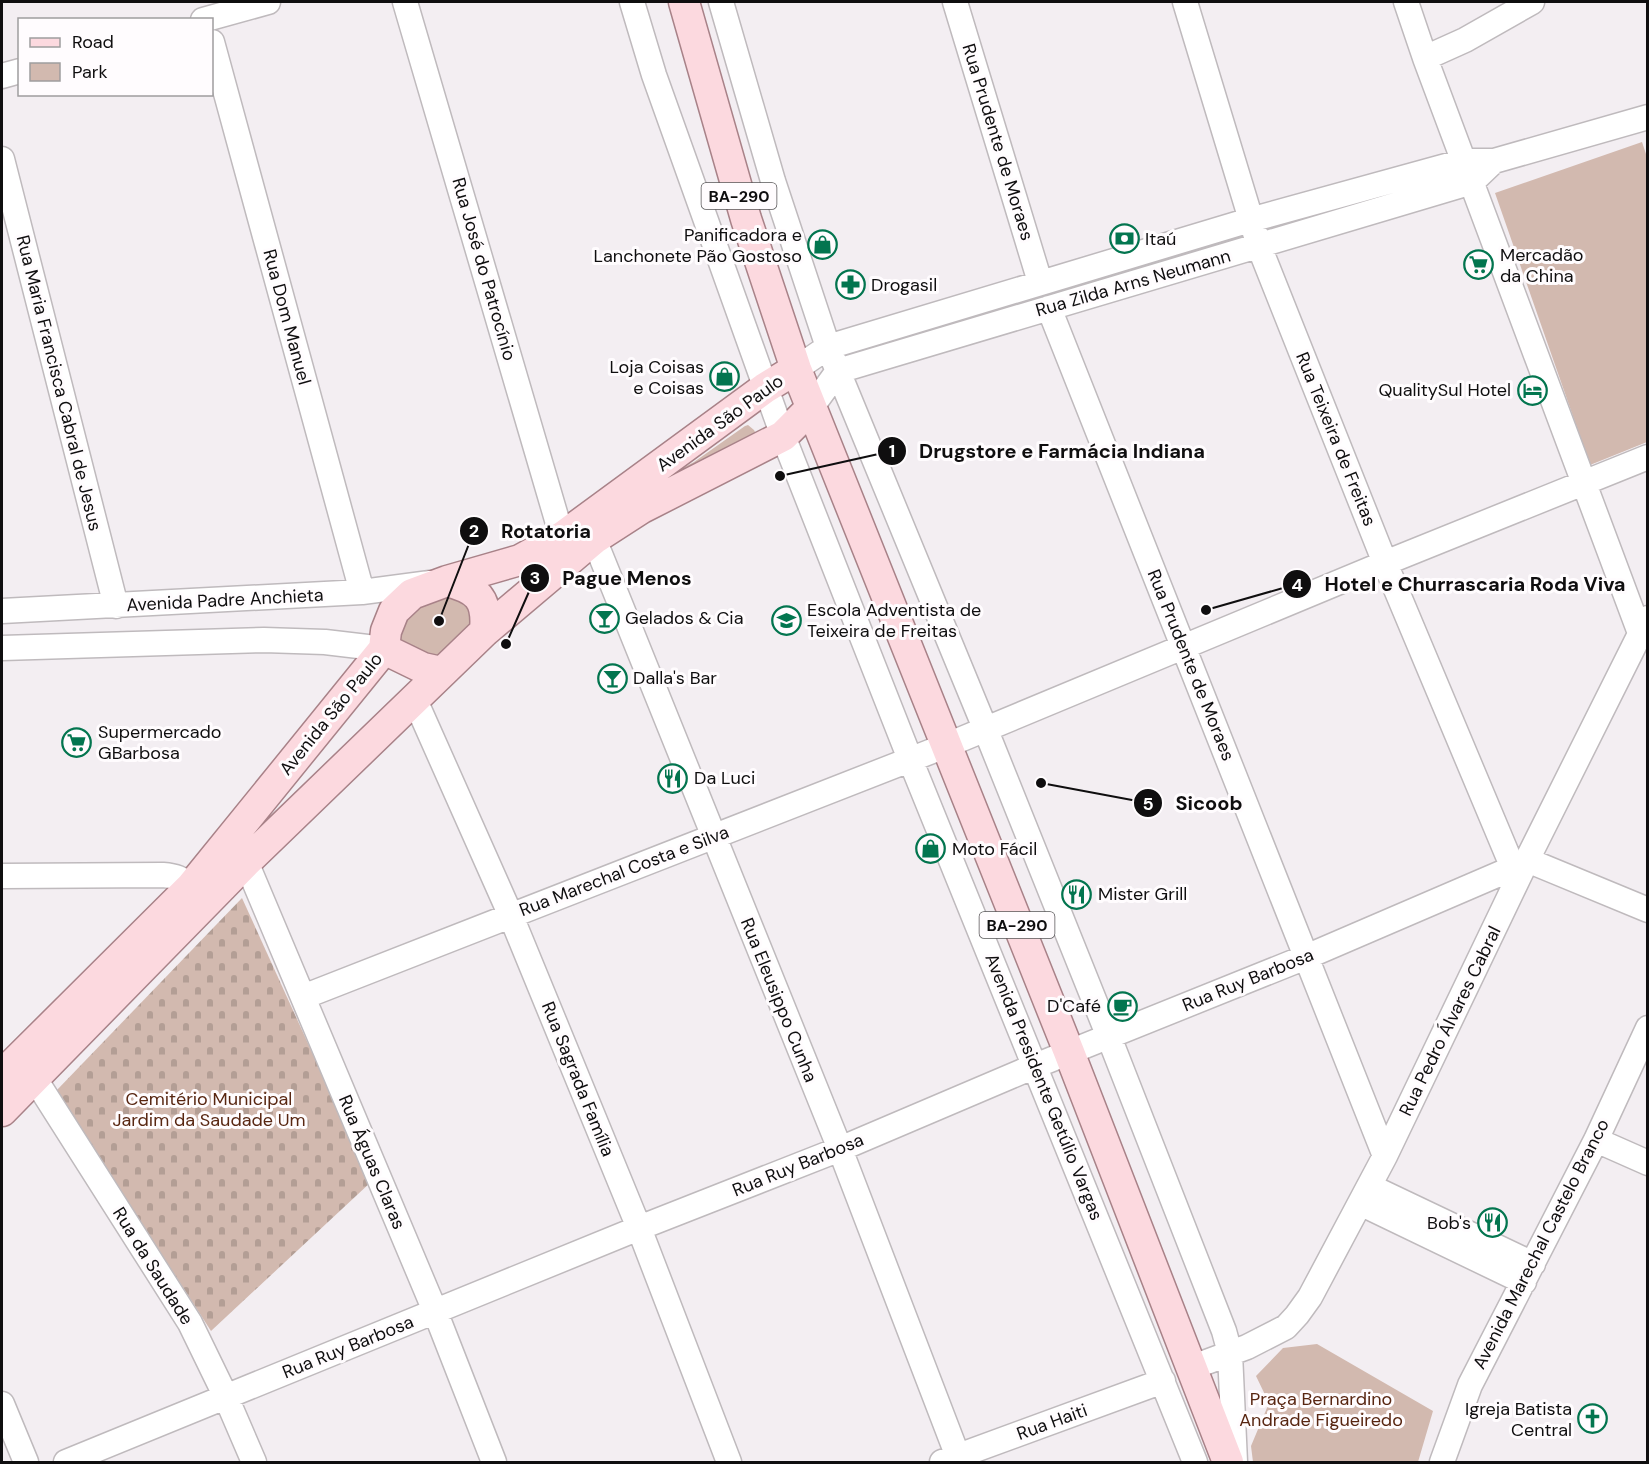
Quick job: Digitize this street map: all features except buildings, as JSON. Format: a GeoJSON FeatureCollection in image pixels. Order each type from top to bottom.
{"type":"FeatureCollection","features":[{"type":"Feature","properties":{"kind":"main road","name":"Avenida Presidente Getúlio Vargas"},"geometry":{"type":"LineString","coordinates":[[684,2],[746,219],[796,369],[1068,1052],[1228,1462]]}},
{"type":"Feature","properties":{"kind":"main road","name":"Avenida São Paulo"},"geometry":{"type":"LineString","coordinates":[[2,1075],[191,888],[384,649],[386,632],[398,606],[412,594],[447,581],[520,560],[562,537],[765,388],[796,369]]}},
{"type":"Feature","properties":{"kind":"main road","name":"Avenida São Paulo"},"geometry":{"type":"LineString","coordinates":[[2,1111],[246,862],[485,631],[594,539],[642,508],[783,436],[811,408]]}},
{"type":"Feature","properties":{"kind":"main road"},"geometry":{"type":"LineString","coordinates":[[447,581],[469,586],[477,594],[487,615],[485,631]]}},
{"type":"Feature","properties":{"kind":"main road"},"geometry":{"type":"LineString","coordinates":[[384,649],[417,665],[441,672]]}},
{"type":"Feature","properties":{"kind":"street"},"geometry":{"type":"LineString","coordinates":[[200,2],[205,18]]}},
{"type":"Feature","properties":{"kind":"street"},"geometry":{"type":"LineString","coordinates":[[209,18],[268,2]]}},
{"type":"Feature","properties":{"kind":"street","name":"Rua José do Patrocínio"},"geometry":{"type":"LineString","coordinates":[[405,2],[562,537]]}},
{"type":"Feature","properties":{"kind":"street","name":"Avenida Presidente Getúlio Vargas"},"geometry":{"type":"LineString","coordinates":[[632,2],[654,75],[783,436],[910,759],[1195,1462]]}},
{"type":"Feature","properties":{"kind":"street"},"geometry":{"type":"LineString","coordinates":[[721,2],[773,181],[837,371],[985,728],[1224,1331],[1230,1353],[1235,1462]]}},
{"type":"Feature","properties":{"kind":"street","name":"Rua Prudente de Moraes"},"geometry":{"type":"LineString","coordinates":[[955,2],[1040,282]]}},
{"type":"Feature","properties":{"kind":"street","name":"Rua Teixeira de Freitas"},"geometry":{"type":"LineString","coordinates":[[1185,2],[1259,246],[1385,563],[1520,864]]}},
{"type":"Feature","properties":{"kind":"street"},"geometry":{"type":"LineString","coordinates":[[1406,2],[1584,484],[1644,626]]}},
{"type":"Feature","properties":{"kind":"street"},"geometry":{"type":"LineString","coordinates":[[1425,58],[1464,40],[1532,2]]}},
{"type":"Feature","properties":{"kind":"street","name":"Rua Dom Manuel"},"geometry":{"type":"LineString","coordinates":[[213,46],[362,592]]}},
{"type":"Feature","properties":{"kind":"street"},"geometry":{"type":"LineString","coordinates":[[2,76],[18,72]]}},
{"type":"Feature","properties":{"kind":"street"},"geometry":{"type":"LineString","coordinates":[[1468,171],[1494,161],[1647,117]]}},
{"type":"Feature","properties":{"kind":"street","name":"Rua Maria Francisca Cabral de Jesus"},"geometry":{"type":"LineString","coordinates":[[2,159],[116,606]]}},
{"type":"Feature","properties":{"kind":"street","name":"Rua Zilda Arns Neumann"},"geometry":{"type":"LineString","coordinates":[[796,369],[828,347],[1250,220],[1468,171]]}},
{"type":"Feature","properties":{"kind":"street","name":"Rua Zilda Arns Neumann"},"geometry":{"type":"LineString","coordinates":[[837,371],[1259,246],[1468,171]]}},
{"type":"Feature","properties":{"kind":"street","name":"Rua Prudente de Moraes"},"geometry":{"type":"LineString","coordinates":[[1048,308],[1385,1156]]}},
{"type":"Feature","properties":{"kind":"street"},"geometry":{"type":"LineString","coordinates":[[811,408],[837,371]]}},
{"type":"Feature","properties":{"kind":"street"},"geometry":{"type":"LineString","coordinates":[[985,728],[1647,457]]}},
{"type":"Feature","properties":{"kind":"street","name":"Rua Eleusippo Cunha"},"geometry":{"type":"LineString","coordinates":[[594,539],[840,1149],[953,1461]]}},
{"type":"Feature","properties":{"kind":"street","name":"Avenida Padre Anchieta"},"geometry":{"type":"LineString","coordinates":[[2,611],[362,592],[447,581]]}},
{"type":"Feature","properties":{"kind":"street","name":"Rua Pedro Álvares Cabral"},"geometry":{"type":"LineString","coordinates":[[1192,1367],[1247,1347],[1286,1327],[1298,1315],[1310,1297],[1385,1156],[1520,864],[1644,626]]}},
{"type":"Feature","properties":{"kind":"street"},"geometry":{"type":"LineString","coordinates":[[2,648],[264,640],[325,642],[384,649]]}},
{"type":"Feature","properties":{"kind":"street","name":"Rua Sagrada Família"},"geometry":{"type":"LineString","coordinates":[[415,700],[511,916],[639,1228],[729,1462]]}},
{"type":"Feature","properties":{"kind":"street","name":"Rua Marechal Costa e Silva"},"geometry":{"type":"LineString","coordinates":[[303,997],[945,746],[985,728]]}},
{"type":"Feature","properties":{"kind":"street","name":"Rua Águas Claras"},"geometry":{"type":"LineString","coordinates":[[246,862],[435,1311],[494,1462]]}},
{"type":"Feature","properties":{"kind":"street"},"geometry":{"type":"LineString","coordinates":[[1520,864],[1647,910]]}},
{"type":"Feature","properties":{"kind":"street","name":"Rua Ruy Barbosa"},"geometry":{"type":"LineString","coordinates":[[66,1462],[639,1228],[840,1149],[1068,1052],[1306,957],[1520,864]]}},
{"type":"Feature","properties":{"kind":"street"},"geometry":{"type":"LineString","coordinates":[[2,876],[163,875],[174,876],[191,888]]}},
{"type":"Feature","properties":{"kind":"street","name":"Avenida Marechal Castelo Branco"},"geometry":{"type":"LineString","coordinates":[[1442,1462],[1470,1385],[1596,1140],[1647,1029]]}},
{"type":"Feature","properties":{"kind":"street","name":"Rua da Saudade"},"geometry":{"type":"LineString","coordinates":[[35,1079],[190,1323],[254,1462]]}},
{"type":"Feature","properties":{"kind":"street"},"geometry":{"type":"LineString","coordinates":[[1596,1140],[1647,1163]]}},
{"type":"Feature","properties":{"kind":"street"},"geometry":{"type":"LineString","coordinates":[[1364,1195],[1529,1273]]}},
{"type":"Feature","properties":{"kind":"street","name":"Rua Haiti"},"geometry":{"type":"LineString","coordinates":[[953,1461],[1163,1381]]}},
{"type":"Feature","properties":{"kind":"street"},"geometry":{"type":"LineString","coordinates":[[2,1404],[26,1462]]}},
{"type":"Feature","properties":{"kind":"street"},"geometry":{"type":"LineString","coordinates":[[1184,1435],[1214,1462]]}},
{"type":"Feature","properties":{"kind":"green space"},"geometry":{"type":"Polygon","coordinates":[[[1642,142],[1648,160],[1647,442],[1590,465],[1495,193],[1642,142]]]}},
{"type":"Feature","properties":{"kind":"green space"},"geometry":{"type":"Polygon","coordinates":[[[748,425],[757,436],[629,497],[694,462],[748,425]]]}},
{"type":"Feature","properties":{"kind":"green space"},"geometry":{"type":"Polygon","coordinates":[[[465,593],[478,628],[438,660],[392,644],[413,603],[465,593]]]}},
{"type":"Feature","properties":{"kind":"green space","name":"Cemitério Municipal Jardim da Saudade Um"},"geometry":{"type":"Polygon","coordinates":[[[242,898],[371,1182],[211,1331],[56,1091],[242,898]]]}},
{"type":"Feature","properties":{"kind":"green space","name":"Praça Bernardino Andrade Figueiredo"},"geometry":{"type":"Polygon","coordinates":[[[1317,1344],[1433,1411],[1418,1462],[1253,1462],[1251,1446],[1269,1403],[1256,1376],[1283,1348],[1317,1344]]]}},
{"type":"Feature","properties":{"kind":"place","name":"Itaú"},"geometry":{"type":"Point","coordinates":[1124,239]}},
{"type":"Feature","properties":{"kind":"place","name":"Panificadora e Lanchonete Pão Gostoso"},"geometry":{"type":"Point","coordinates":[823,245]}},
{"type":"Feature","properties":{"kind":"place","name":"Mercadão da China"},"geometry":{"type":"Point","coordinates":[1479,265]}},
{"type":"Feature","properties":{"kind":"place","name":"Drogasil"},"geometry":{"type":"Point","coordinates":[850,285]}},
{"type":"Feature","properties":{"kind":"place","name":"Loja Coisas e Coisas"},"geometry":{"type":"Point","coordinates":[725,377]}},
{"type":"Feature","properties":{"kind":"place","name":"QualitySul Hotel"},"geometry":{"type":"Point","coordinates":[1532,390]}},
{"type":"Feature","properties":{"kind":"place","name":"Drugstore e Farmácia Indiana"},"geometry":{"type":"Point","coordinates":[780,476]}},
{"type":"Feature","properties":{"kind":"place","name":"Hotel e Churrascaria Roda Viva"},"geometry":{"type":"Point","coordinates":[1206,610]}},
{"type":"Feature","properties":{"kind":"place","name":"Gelados & Cia"},"geometry":{"type":"Point","coordinates":[604,618]}},
{"type":"Feature","properties":{"kind":"place","name":"Escola Adventista de Teixeira de Freitas"},"geometry":{"type":"Point","coordinates":[786,620]}},
{"type":"Feature","properties":{"kind":"place","name":"Rotatoria"},"geometry":{"type":"Point","coordinates":[439,621]}},
{"type":"Feature","properties":{"kind":"place","name":"Pague Menos"},"geometry":{"type":"Point","coordinates":[506,644]}},
{"type":"Feature","properties":{"kind":"place","name":"Dalla's Bar"},"geometry":{"type":"Point","coordinates":[612,678]}},
{"type":"Feature","properties":{"kind":"place","name":"Supermercado GBarbosa"},"geometry":{"type":"Point","coordinates":[77,742]}},
{"type":"Feature","properties":{"kind":"place","name":"Da Luci"},"geometry":{"type":"Point","coordinates":[673,778]}},
{"type":"Feature","properties":{"kind":"place","name":"Sicoob"},"geometry":{"type":"Point","coordinates":[1041,783]}},
{"type":"Feature","properties":{"kind":"place","name":"Moto Fácil"},"geometry":{"type":"Point","coordinates":[931,849]}},
{"type":"Feature","properties":{"kind":"place","name":"Mister Grill"},"geometry":{"type":"Point","coordinates":[1077,894]}},
{"type":"Feature","properties":{"kind":"place","name":"D'Café"},"geometry":{"type":"Point","coordinates":[1122,1006]}},
{"type":"Feature","properties":{"kind":"place","name":"Bob's"},"geometry":{"type":"Point","coordinates":[1492,1223]}},
{"type":"Feature","properties":{"kind":"place","name":"Igreja Batista Central"},"geometry":{"type":"Point","coordinates":[1593,1419]}}]}
